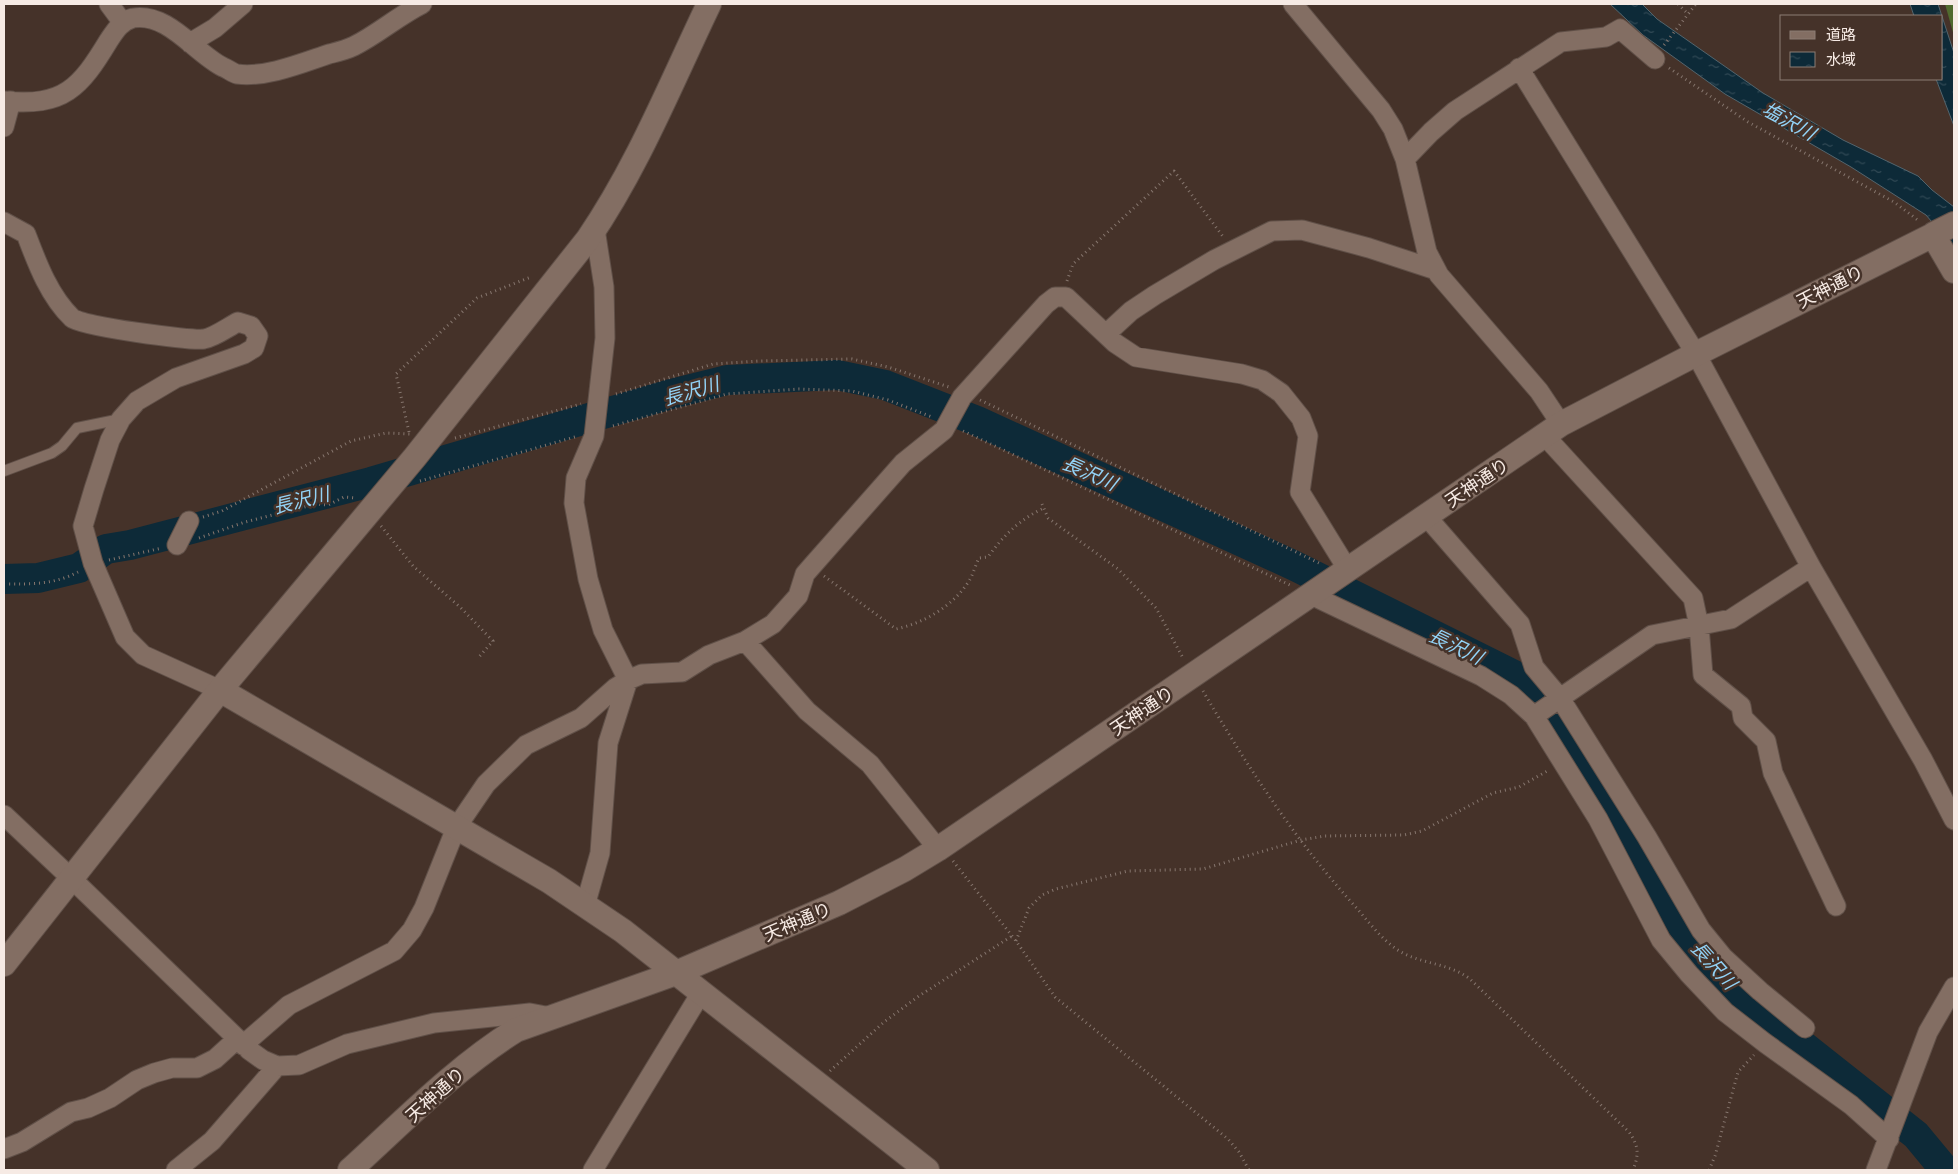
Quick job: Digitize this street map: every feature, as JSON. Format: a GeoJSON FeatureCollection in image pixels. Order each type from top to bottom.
{"type":"FeatureCollection","features":[{"type":"Feature","properties":{"kind":"street"},"geometry":{"type":"LineString","coordinates":[[109,4],[122,23]]}},
{"type":"Feature","properties":{"kind":"street"},"geometry":{"type":"LineString","coordinates":[[190,43],[215,28],[243,4]]}},
{"type":"Feature","properties":{"kind":"street"},"geometry":{"type":"LineString","coordinates":[[4,127],[7,101],[28,103],[54,97],[75,88],[90,71],[118,26],[132,18],[156,11],[167,25],[218,65],[236,74],[260,73],[294,66],[354,46],[422,4]]}},
{"type":"Feature","properties":{"kind":"street"},"geometry":{"type":"LineString","coordinates":[[4,964],[220,690],[389,488],[417,444],[559,275],[595,229],[632,165],[709,4]]}},
{"type":"Feature","properties":{"kind":"street"},"geometry":{"type":"LineString","coordinates":[[1293,4],[1381,110],[1392,129],[1405,159],[1427,252],[1436,270],[1539,391],[1553,430],[1693,598],[1699,626],[1702,674],[1741,706],[1742,718],[1766,741],[1773,773],[1836,906]]}},
{"type":"Feature","properties":{"kind":"street"},"geometry":{"type":"LineString","coordinates":[[1405,159],[1455,111],[1561,42],[1606,37],[1620,29],[1657,55]]}},
{"type":"Feature","properties":{"kind":"street"},"geometry":{"type":"LineString","coordinates":[[1519,68],[1696,354],[1811,566],[1923,760],[1954,820]]}},
{"type":"Feature","properties":{"kind":"street"},"geometry":{"type":"LineString","coordinates":[[4,222],[26,234],[38,266],[58,300],[73,320],[106,329],[204,339],[238,322],[251,326],[258,336],[254,348],[244,354],[176,378],[137,401],[121,419],[110,440],[84,526],[90,555],[124,637],[143,655],[220,690],[549,881],[623,931],[927,1170]]}},
{"type":"Feature","properties":{"kind":"street"},"geometry":{"type":"LineString","coordinates":[[586,906],[600,853],[608,743],[628,680],[603,630],[588,579],[574,503],[576,478],[595,430],[605,338],[604,287],[595,229]]}},
{"type":"Feature","properties":{"kind":"street"},"geometry":{"type":"LineString","coordinates":[[1106,334],[1131,311],[1155,295],[1272,231],[1302,230],[1369,248],[1436,270]]}},
{"type":"Feature","properties":{"kind":"street"},"geometry":{"type":"LineString","coordinates":[[1940,231],[1954,271]]}},
{"type":"Feature","properties":{"kind":"street","name":"天神通り"},"geometry":{"type":"LineString","coordinates":[[350,1170],[464,1067],[493,1044],[516,1030],[676,973],[839,903],[905,869],[939,848],[1553,430],[1696,354],[1940,231]]}},
{"type":"Feature","properties":{"kind":"street"},"geometry":{"type":"LineString","coordinates":[[4,1149],[22,1142],[71,1112],[88,1108],[110,1098],[137,1080],[172,1068],[197,1068],[215,1059],[289,1005],[394,951],[412,930],[424,908],[456,828],[486,784],[526,746],[581,718],[615,688],[628,680],[642,674],[682,672],[709,655],[745,641],[773,624],[798,596],[805,574],[903,463],[944,430],[964,395],[1046,304],[1055,297],[1066,297],[1115,343],[1136,357],[1242,374],[1262,380],[1281,393],[1301,418],[1308,436],[1300,492],[1344,573]]}},
{"type":"Feature","properties":{"kind":"street"},"geometry":{"type":"LineString","coordinates":[[1426,516],[1520,624],[1534,666],[1560,698],[1647,837],[1701,930],[1723,957],[1805,1028]]}},
{"type":"Feature","properties":{"kind":"street"},"geometry":{"type":"LineString","coordinates":[[177,544],[189,521]]}},
{"type":"Feature","properties":{"kind":"street"},"geometry":{"type":"LineString","coordinates":[[1534,716],[1652,636],[1731,620],[1811,566]]}},
{"type":"Feature","properties":{"kind":"street"},"geometry":{"type":"LineString","coordinates":[[1311,595],[1481,676],[1511,695],[1534,716],[1598,819],[1661,940],[1689,974],[1726,1012],[1765,1043],[1851,1105],[1889,1138]]}},
{"type":"Feature","properties":{"kind":"street"},"geometry":{"type":"LineString","coordinates":[[745,641],[807,712],[870,764],[939,848]]}},
{"type":"Feature","properties":{"kind":"street"},"geometry":{"type":"LineString","coordinates":[[4,816],[72,879],[240,1042],[263,1060],[277,1066],[299,1066],[347,1044],[434,1023],[530,1013],[550,1017]]}},
{"type":"Feature","properties":{"kind":"street"},"geometry":{"type":"LineString","coordinates":[[1876,1170],[1928,1032],[1954,987]]}},
{"type":"Feature","properties":{"kind":"street"},"geometry":{"type":"LineString","coordinates":[[593,1170],[701,993]]}},
{"type":"Feature","properties":{"kind":"street"},"geometry":{"type":"LineString","coordinates":[[176,1170],[212,1141],[277,1066]]}},
{"type":"Feature","properties":{"kind":"lane"},"geometry":{"type":"LineString","coordinates":[[4,471],[52,453],[62,446],[77,428],[121,419]]}},
{"type":"Feature","properties":{"kind":"path"},"geometry":{"type":"LineString","coordinates":[[1678,4],[1688,14]]}},
{"type":"Feature","properties":{"kind":"path"},"geometry":{"type":"LineString","coordinates":[[1696,4],[1657,55],[1748,122],[1894,202],[1940,231]]}},
{"type":"Feature","properties":{"kind":"path"},"geometry":{"type":"LineString","coordinates":[[1062,298],[1073,264],[1174,171],[1233,251]]}},
{"type":"Feature","properties":{"kind":"path"},"geometry":{"type":"LineString","coordinates":[[417,444],[396,374],[477,298],[532,277],[559,275]]}},
{"type":"Feature","properties":{"kind":"path"},"geometry":{"type":"LineString","coordinates":[[189,521],[222,511],[351,441],[386,433],[417,444],[464,437],[599,402],[713,364],[852,359],[888,367],[964,395],[1344,573]]}},
{"type":"Feature","properties":{"kind":"path"},"geometry":{"type":"LineString","coordinates":[[389,488],[422,481],[595,430],[728,394],[799,389],[852,391],[888,400],[948,423],[1311,595]]}},
{"type":"Feature","properties":{"kind":"path"},"geometry":{"type":"LineString","coordinates":[[1042,504],[1048,518],[1118,569],[1156,608],[1168,634],[1268,797],[1325,873],[1390,945],[1405,955],[1459,971],[1629,1132],[1637,1144],[1638,1157],[1633,1170]]}},
{"type":"Feature","properties":{"kind":"path"},"geometry":{"type":"LineString","coordinates":[[812,566],[896,629],[915,625],[948,605],[968,582],[978,558],[988,557],[1000,540],[1012,529],[1032,514],[1044,508]]}},
{"type":"Feature","properties":{"kind":"path"},"geometry":{"type":"LineString","coordinates":[[369,512],[413,566],[460,607],[493,641],[479,657]]}},
{"type":"Feature","properties":{"kind":"path"},"geometry":{"type":"LineString","coordinates":[[1016,941],[1029,908],[1042,895],[1056,888],[1128,871],[1202,869],[1300,840],[1325,836],[1404,835],[1422,831],[1492,793],[1519,787],[1563,762]]}},
{"type":"Feature","properties":{"kind":"path"},"geometry":{"type":"LineString","coordinates":[[939,848],[1016,941],[1055,997],[1228,1139],[1239,1152],[1249,1170]]}},
{"type":"Feature","properties":{"kind":"path"},"geometry":{"type":"LineString","coordinates":[[816,1083],[884,1022],[919,996],[1012,936]]}},
{"type":"Feature","properties":{"kind":"path"},"geometry":{"type":"LineString","coordinates":[[1709,1170],[1715,1156],[1738,1072],[1765,1043]]}},
{"type":"Feature","properties":{"kind":"green space"},"geometry":{"type":"Polygon","coordinates":[[[1945,4],[1954,4],[1954,36],[1945,4]]]}},
{"type":"Feature","properties":{"kind":"water","name":"塩沢川"},"geometry":{"type":"Polygon","coordinates":[[[1610,4],[1642,4],[1657,19],[1763,93],[1843,140],[1918,176],[1954,207],[1954,248],[1926,215],[1851,167],[1725,94],[1643,35],[1610,4]]]}},
{"type":"Feature","properties":{"kind":"water"},"geometry":{"type":"Polygon","coordinates":[[[1910,4],[1938,4],[1942,15],[1914,15],[1910,4]]]}},
{"type":"Feature","properties":{"kind":"water"},"geometry":{"type":"Polygon","coordinates":[[[1943,19],[1954,53],[1954,126],[1936,80],[1943,80],[1943,19]]]}},
{"type":"Feature","properties":{"kind":"waterway","name":"長沢川"},"geometry":{"type":"LineString","coordinates":[[4,579],[38,578],[79,568],[106,549],[130,545],[371,482],[671,394],[727,380],[837,375],[885,385],[977,421],[1295,566],[1528,682],[1560,722],[1700,955],[1753,1006],[1916,1135],[1945,1170]]}}]}
